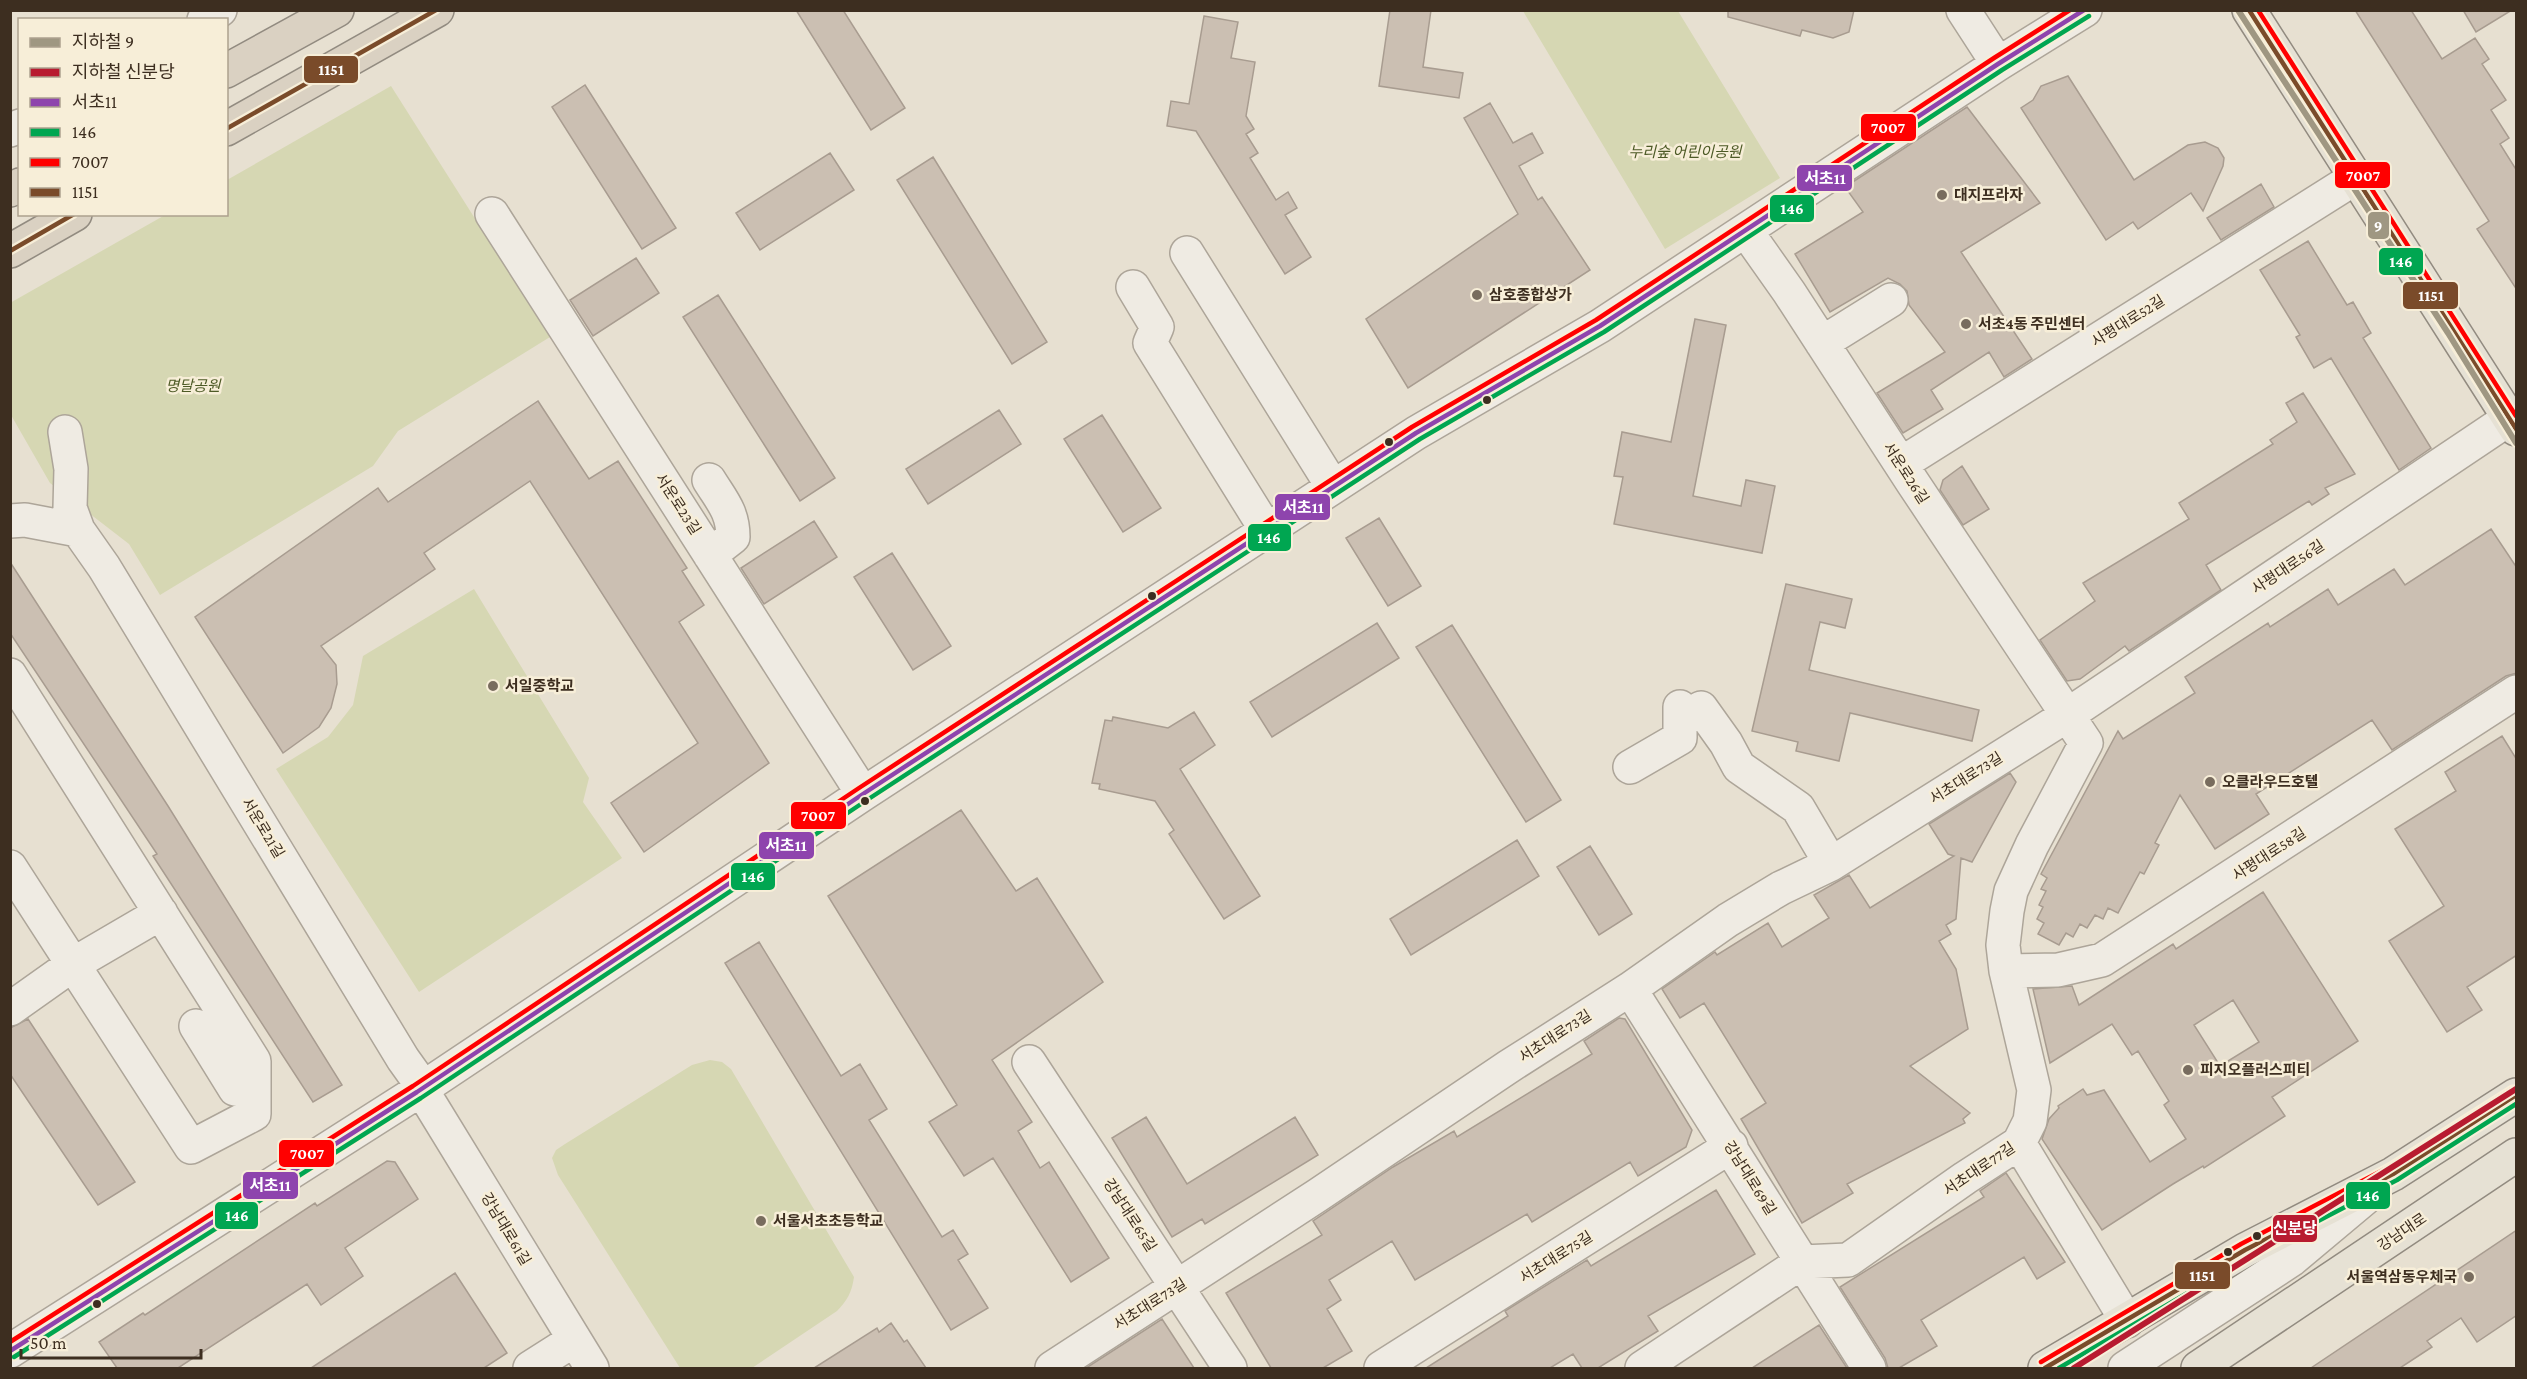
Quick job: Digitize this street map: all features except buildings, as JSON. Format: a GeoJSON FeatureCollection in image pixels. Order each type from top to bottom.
{"type":"FeatureCollection","features":[{"type":"Feature","properties":{"kind":"highway"},"geometry":{"type":"LineString","coordinates":[[228,70],[337,10]]}},
{"type":"Feature","properties":{"kind":"highway"},"geometry":{"type":"LineString","coordinates":[[228,128],[437,10]]}},
{"type":"Feature","properties":{"kind":"highway"},"geometry":{"type":"LineString","coordinates":[[10,251],[71,216]]}},
{"type":"Feature","properties":{"kind":"main road"},"geometry":{"type":"LineString","coordinates":[[2249,10],[2355,178],[2514,420]]}},
{"type":"Feature","properties":{"kind":"main road"},"geometry":{"type":"LineString","coordinates":[[2045,1368],[2245,1250],[2393,1174],[2517,1095]]}},
{"type":"Feature","properties":{"kind":"main road","name":"강남대로"},"geometry":{"type":"LineString","coordinates":[[2198,1368],[2517,1155]]}},
{"type":"Feature","properties":{"kind":"street"},"geometry":{"type":"LineString","coordinates":[[207,18],[220,10]]}},
{"type":"Feature","properties":{"kind":"street"},"geometry":{"type":"LineString","coordinates":[[1963,10],[1998,64]]}},
{"type":"Feature","properties":{"kind":"street"},"geometry":{"type":"LineString","coordinates":[[10,1351],[423,1087],[863,794],[1416,433],[1600,326],[1998,64],[2085,10]]}},
{"type":"Feature","properties":{"kind":"street","name":"사평대로52길"},"geometry":{"type":"LineString","coordinates":[[1901,464],[2355,178]]}},
{"type":"Feature","properties":{"kind":"street","name":"서운로23길"},"geometry":{"type":"LineString","coordinates":[[492,214],[863,794]]}},
{"type":"Feature","properties":{"kind":"street","name":"서운로26길"},"geometry":{"type":"LineString","coordinates":[[1746,231],[2066,716]]}},
{"type":"Feature","properties":{"kind":"street"},"geometry":{"type":"LineString","coordinates":[[1187,253],[1333,487]]}},
{"type":"Feature","properties":{"kind":"street"},"geometry":{"type":"LineString","coordinates":[[1133,286],[1157,327],[1150,343],[1267,531]]}},
{"type":"Feature","properties":{"kind":"street"},"geometry":{"type":"LineString","coordinates":[[1822,343],[1891,300]]}},
{"type":"Feature","properties":{"kind":"street","name":"사평대로56길"},"geometry":{"type":"LineString","coordinates":[[2066,716],[2514,420]]}},
{"type":"Feature","properties":{"kind":"street","name":"서운로21길"},"geometry":{"type":"LineString","coordinates":[[65,432],[71,469],[70,507],[78,530],[104,567],[403,1059],[423,1087]]}},
{"type":"Feature","properties":{"kind":"street"},"geometry":{"type":"LineString","coordinates":[[709,480],[731,515],[733,526],[733,537],[710,555]]}},
{"type":"Feature","properties":{"kind":"street"},"geometry":{"type":"LineString","coordinates":[[15,515],[78,530]]}},
{"type":"Feature","properties":{"kind":"street"},"geometry":{"type":"LineString","coordinates":[[10,867],[191,1148],[254,1114],[252,1092],[254,1061],[161,912],[13,684]]}},
{"type":"Feature","properties":{"kind":"street","name":"사평대로58길"},"geometry":{"type":"LineString","coordinates":[[2006,971],[2058,970],[2102,960],[2517,692]]}},
{"type":"Feature","properties":{"kind":"street"},"geometry":{"type":"LineString","coordinates":[[1630,766],[1680,738],[1690,708],[1726,743],[1739,767],[1798,808],[1831,864]]}},
{"type":"Feature","properties":{"kind":"street","name":"서초대로73길"},"geometry":{"type":"LineString","coordinates":[[1052,1368],[1630,989],[1728,920],[1780,888],[1831,864],[2066,716]]}},
{"type":"Feature","properties":{"kind":"street","name":"서초대로77길"},"geometry":{"type":"LineString","coordinates":[[1802,1262],[1848,1260],[2019,1143],[2030,1120],[2034,1090],[2006,971],[2003,945],[2011,891],[2032,845],[2086,743],[2066,716]]}},
{"type":"Feature","properties":{"kind":"street"},"geometry":{"type":"LineString","coordinates":[[10,1009],[72,965],[161,912]]}},
{"type":"Feature","properties":{"kind":"street","name":"강남대로69길"},"geometry":{"type":"LineString","coordinates":[[1630,989],[1869,1368]]}},
{"type":"Feature","properties":{"kind":"street"},"geometry":{"type":"LineString","coordinates":[[196,1026],[235,1089],[252,1092]]}},
{"type":"Feature","properties":{"kind":"street","name":"강남대로65길"},"geometry":{"type":"LineString","coordinates":[[1029,1062],[1230,1368]]}},
{"type":"Feature","properties":{"kind":"street","name":"강남대로61길"},"geometry":{"type":"LineString","coordinates":[[423,1087],[426,1097],[592,1368]]}},
{"type":"Feature","properties":{"kind":"street"},"geometry":{"type":"LineString","coordinates":[[2019,1143],[2127,1321]]}},
{"type":"Feature","properties":{"kind":"street","name":"서초대로75길"},"geometry":{"type":"LineString","coordinates":[[1381,1368],[1731,1146]]}},
{"type":"Feature","properties":{"kind":"street"},"geometry":{"type":"LineString","coordinates":[[2125,1368],[2291,1260],[2393,1174]]}},
{"type":"Feature","properties":{"kind":"street"},"geometry":{"type":"LineString","coordinates":[[1642,1368],[1802,1262]]}},
{"type":"Feature","properties":{"kind":"street"},"geometry":{"type":"LineString","coordinates":[[530,1368],[574,1340]]}},
{"type":"Feature","properties":{"kind":"green space","name":"누리숲 어린이공원"},"geometry":{"type":"Polygon","coordinates":[[[1523,11],[1678,11],[1780,178],[1665,249],[1523,11]]]}},
{"type":"Feature","properties":{"kind":"green space","name":"명달공원"},"geometry":{"type":"Polygon","coordinates":[[[391,86],[550,337],[398,431],[373,466],[160,595],[129,544],[50,483],[11,415],[10,303],[163,216],[228,216],[228,179],[391,86]]]}},
{"type":"Feature","properties":{"kind":"green space"},"geometry":{"type":"Polygon","coordinates":[[[474,589],[589,778],[583,802],[622,858],[419,992],[276,769],[328,737],[353,705],[363,656],[474,589]]]}},
{"type":"Feature","properties":{"kind":"green space"},"geometry":{"type":"Polygon","coordinates":[[[710,1060],[722,1062],[731,1069],[854,1277],[849,1296],[837,1311],[752,1368],[680,1368],[558,1175],[552,1158],[556,1150],[565,1144],[692,1065],[710,1060]]]}},
{"type":"Feature","properties":{"kind":"metro line","name":"9"},"geometry":{"type":"LineString","coordinates":[[2238,10],[2448,333],[2516,443]]}},
{"type":"Feature","properties":{"kind":"metro line","name":"신분당"},"geometry":{"type":"LineString","coordinates":[[2074,1368],[2516,1089]]}},
{"type":"Feature","properties":{"kind":"transit line","name":"1151"},"geometry":{"type":"LineString","coordinates":[[228,128],[436,10]]}},
{"type":"Feature","properties":{"kind":"transit line","name":"7007"},"geometry":{"type":"LineString","coordinates":[[10,1342],[413,1086],[859,788],[1412,427],[1596,320],[2070,10]]}},
{"type":"Feature","properties":{"kind":"transit line","name":"서초11"},"geometry":{"type":"LineString","coordinates":[[10,1351],[417,1092],[863,794],[1416,433],[1600,326],[2084,10]]}},
{"type":"Feature","properties":{"kind":"transit line","name":"1151"},"geometry":{"type":"LineString","coordinates":[[2249,10],[2516,429]]}},
{"type":"Feature","properties":{"kind":"transit line","name":"7007"},"geometry":{"type":"LineString","coordinates":[[2258,10],[2516,416]]}},
{"type":"Feature","properties":{"kind":"transit line","name":"146"},"geometry":{"type":"LineString","coordinates":[[2243,14],[2510,433]]}},
{"type":"Feature","properties":{"kind":"transit line","name":"146"},"geometry":{"type":"LineString","coordinates":[[14,1357],[421,1098],[867,800],[1420,439],[1604,332],[2002,70],[2089,16]]}},
{"type":"Feature","properties":{"kind":"transit line","name":"1151"},"geometry":{"type":"LineString","coordinates":[[10,251],[71,216]]}},
{"type":"Feature","properties":{"kind":"transit line","name":"7007"},"geometry":{"type":"LineString","coordinates":[[2041,1362],[2241,1244],[2389,1167],[2512,1089]]}},
{"type":"Feature","properties":{"kind":"transit line","name":"1151"},"geometry":{"type":"LineString","coordinates":[[2045,1368],[2245,1250],[2393,1174],[2516,1095]]}},
{"type":"Feature","properties":{"kind":"transit line","name":"146"},"geometry":{"type":"LineString","coordinates":[[2059,1368],[2249,1257],[2397,1180],[2516,1104]]}},
{"type":"Feature","properties":{"kind":"place","name":"대지프라자"},"geometry":{"type":"Point","coordinates":[1942,195]}},
{"type":"Feature","properties":{"kind":"place","name":"삼호종합상가"},"geometry":{"type":"Point","coordinates":[1477,295]}},
{"type":"Feature","properties":{"kind":"place","name":"서초4동 주민센터"},"geometry":{"type":"Point","coordinates":[1966,324]}},
{"type":"Feature","properties":{"kind":"place","name":"서일중학교"},"geometry":{"type":"Point","coordinates":[493,686]}},
{"type":"Feature","properties":{"kind":"place","name":"오클라우드호텔"},"geometry":{"type":"Point","coordinates":[2210,782]}},
{"type":"Feature","properties":{"kind":"place","name":"피지오플러스피티"},"geometry":{"type":"Point","coordinates":[2188,1070]}},
{"type":"Feature","properties":{"kind":"place","name":"서울서초초등학교"},"geometry":{"type":"Point","coordinates":[761,1221]}},
{"type":"Feature","properties":{"kind":"place","name":"서울역삼동우체국"},"geometry":{"type":"Point","coordinates":[2469,1277]}}]}
